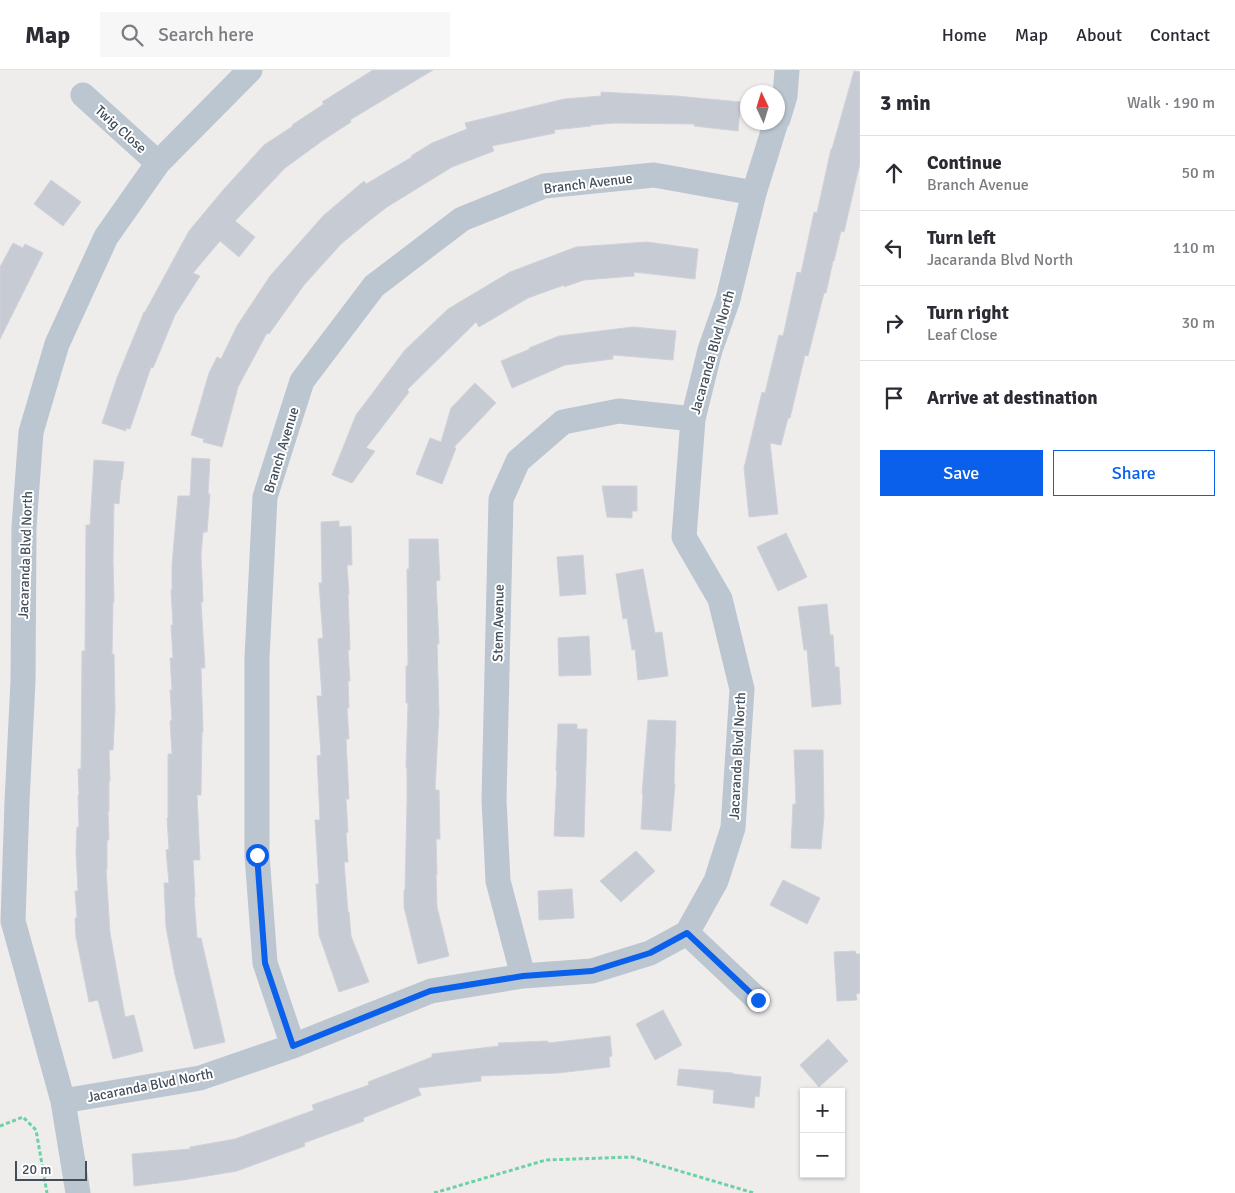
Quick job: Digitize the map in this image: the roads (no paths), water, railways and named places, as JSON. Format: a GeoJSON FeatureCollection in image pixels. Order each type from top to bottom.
{"type":"FeatureCollection","features":[{"type":"Feature","properties":{"kind":"street","name":"Jacaranda Blvd North"},"geometry":{"type":"LineString","coordinates":[[78,1193],[63,1101],[13,921],[23,681],[24,527],[31,432],[57,344],[106,237],[158,163],[250,70]]}},
{"type":"Feature","properties":{"kind":"street","name":"Jacaranda Blvd North"},"geometry":{"type":"LineString","coordinates":[[785,96],[787,70]]}},
{"type":"Feature","properties":{"kind":"street","name":"Twig Close"},"geometry":{"type":"LineString","coordinates":[[83,95],[158,163]]}},
{"type":"Feature","properties":{"kind":"street","name":"Jacaranda Blvd North"},"geometry":{"type":"LineString","coordinates":[[63,1101],[200,1078],[293,1046],[430,991],[523,976],[592,971],[650,953],[687,933],[716,881],[733,828],[742,689],[720,598],[684,537],[693,419],[710,350],[728,299],[754,193],[774,130]]}},
{"type":"Feature","properties":{"kind":"street","name":"Branch Avenue"},"geometry":{"type":"LineString","coordinates":[[293,1046],[265,963],[257,855],[257,658],[265,497],[302,381],[374,286],[462,219],[544,186],[654,175],[754,193]]}},
{"type":"Feature","properties":{"kind":"street","name":"Stem Avenue"},"geometry":{"type":"LineString","coordinates":[[523,976],[498,881],[495,818],[494,781],[502,499],[518,461],[563,422],[619,411],[693,419]]}},
{"type":"Feature","properties":{"kind":"street"},"geometry":{"type":"LineString","coordinates":[[687,933],[758,1000]]}}]}
